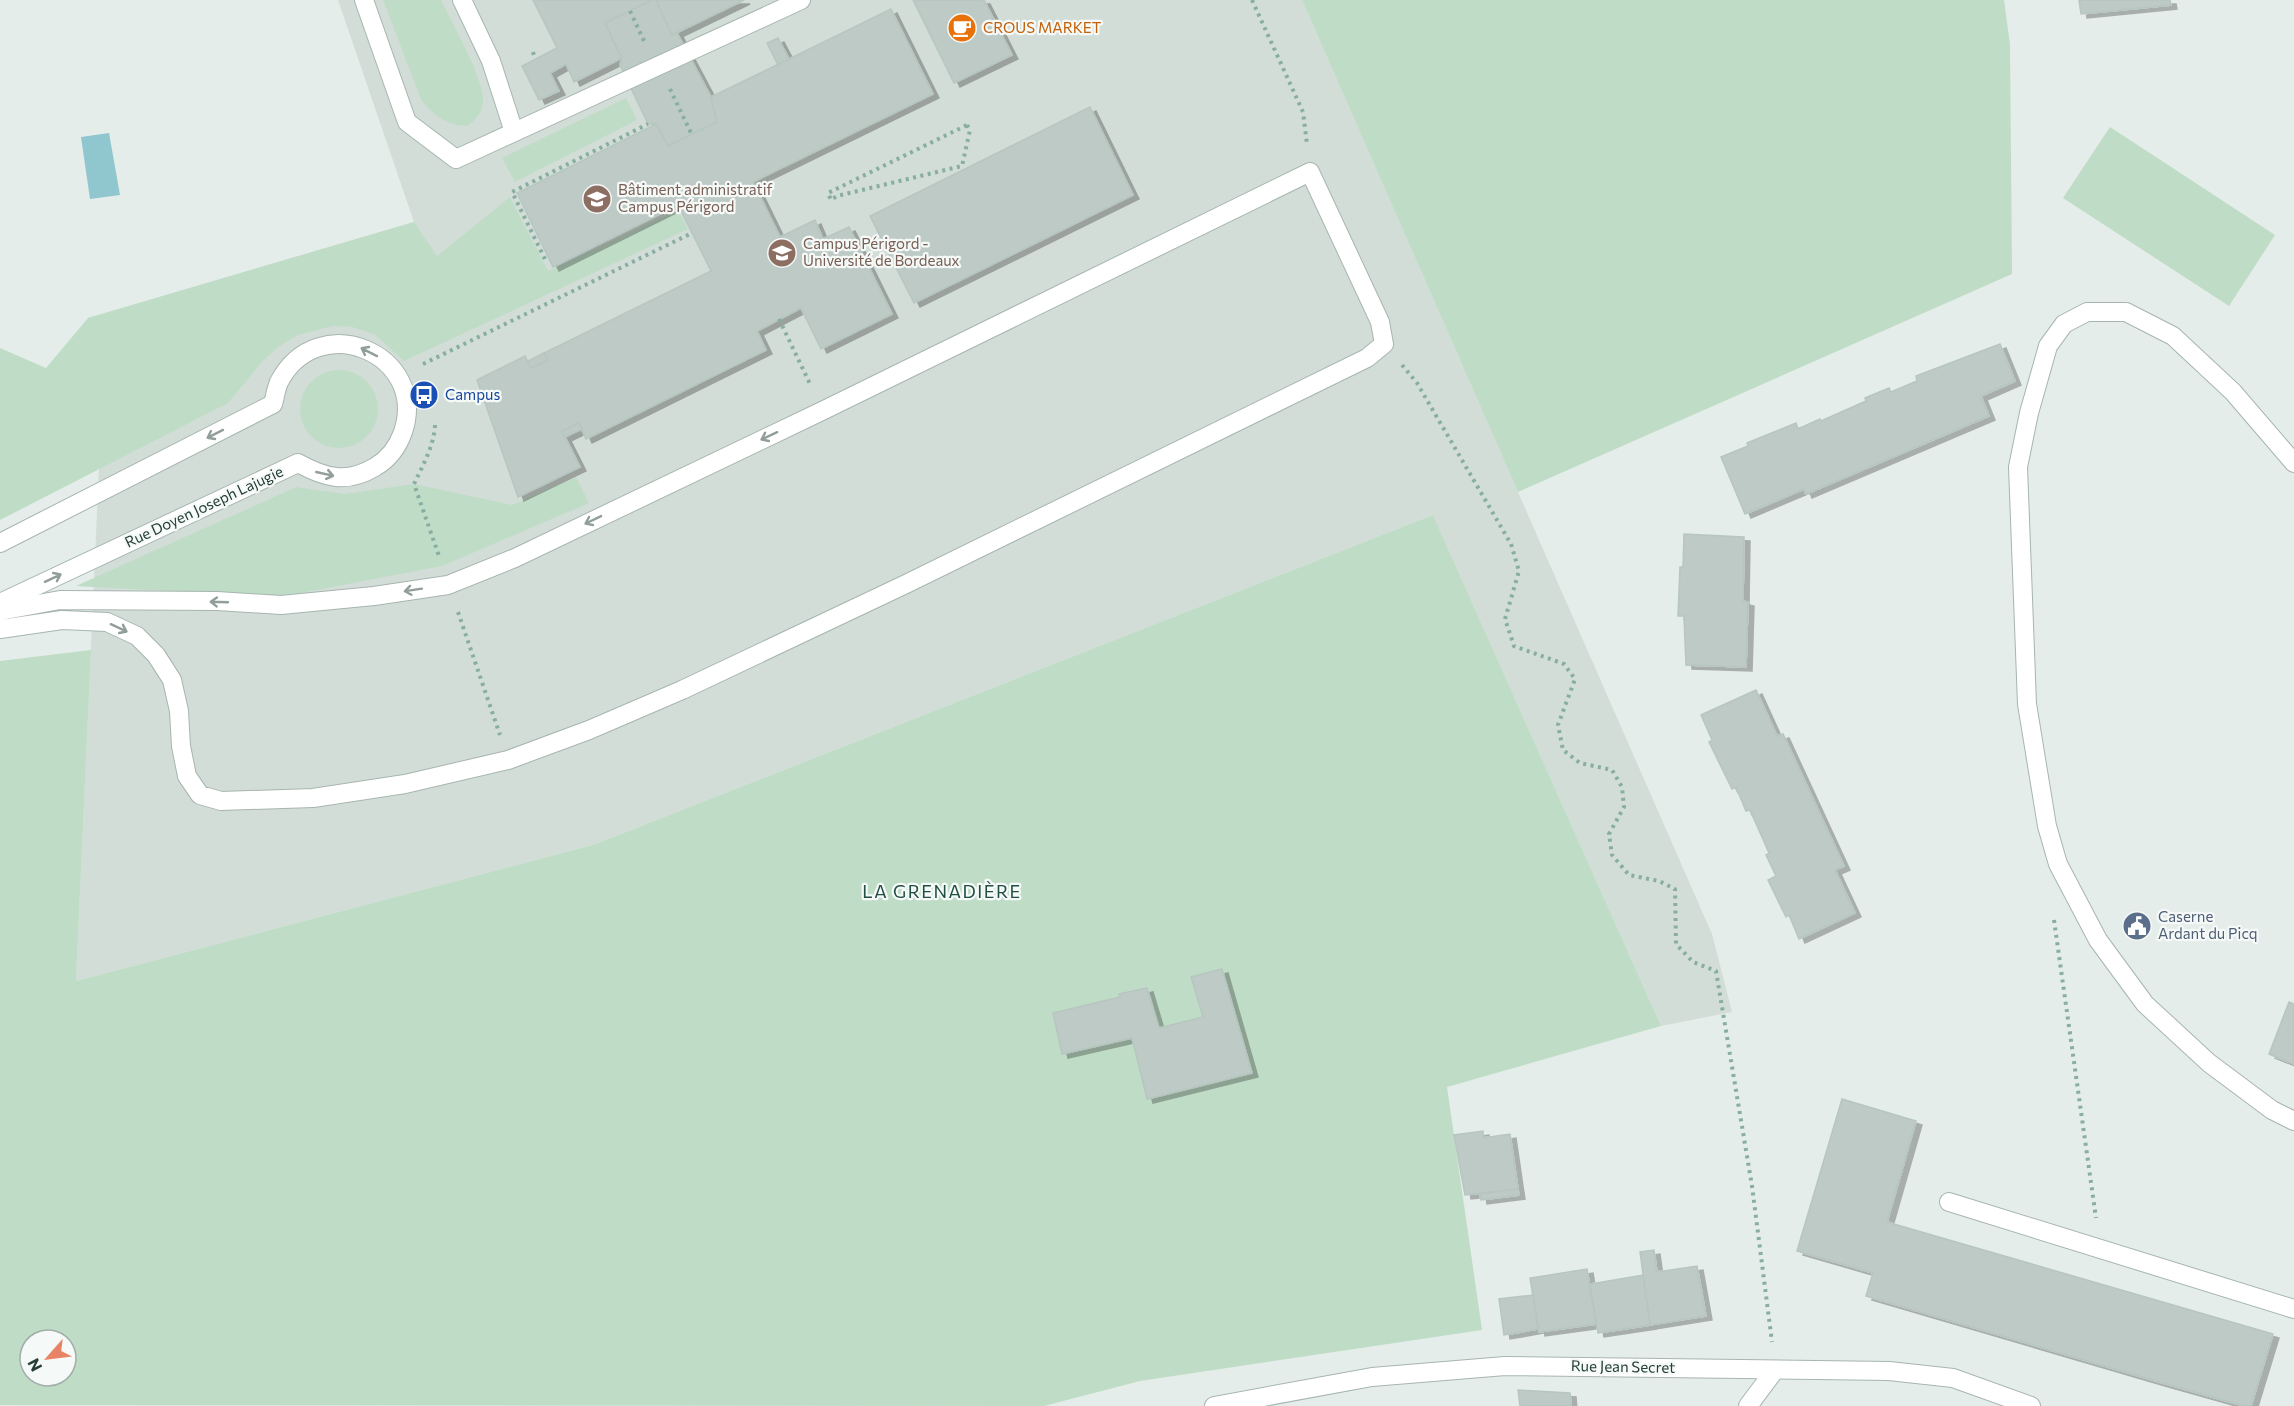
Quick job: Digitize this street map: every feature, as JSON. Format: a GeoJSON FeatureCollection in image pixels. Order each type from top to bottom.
{"type":"FeatureCollection","features":[{"type":"Feature","properties":{"kind":"street"},"geometry":{"type":"LineString","coordinates":[[364,0],[407,122],[456,159],[801,0]]}},
{"type":"Feature","properties":{"kind":"street"},"geometry":{"type":"LineString","coordinates":[[462,0],[491,61],[514,132]]}},
{"type":"Feature","properties":{"kind":"street"},"geometry":{"type":"LineString","coordinates":[[0,611],[60,600],[281,604],[374,596],[448,585],[515,558],[822,411],[1310,172],[1380,322],[1384,344],[1367,358],[906,584],[692,685],[589,730],[508,760],[405,784],[313,798],[221,801],[200,795],[187,776],[181,746],[179,711],[172,680],[156,654],[137,636],[107,622],[62,620],[0,629]]}},
{"type":"Feature","properties":{"kind":"street"},"geometry":{"type":"LineString","coordinates":[[2294,463],[2233,392],[2173,336],[2126,312],[2087,312],[2064,324],[2048,346],[2029,412],[2018,467],[2027,704],[2047,826],[2058,864],[2098,939],[2145,1004],[2210,1064],[2272,1110],[2294,1120]]}},
{"type":"Feature","properties":{"kind":"street","name":"Rue Doyen Joseph Lajugie"},"geometry":{"type":"LineString","coordinates":[[0,543],[273,404],[278,384],[290,366],[306,353],[325,345],[346,344],[366,349],[384,360],[397,376],[406,398],[406,421],[399,443],[384,462],[364,474],[341,478],[319,474],[298,463],[0,603]]}},
{"type":"Feature","properties":{"kind":"street"},"geometry":{"type":"LineString","coordinates":[[1949,1202],[2294,1309]]}},
{"type":"Feature","properties":{"kind":"street","name":"Rue Jean Secret"},"geometry":{"type":"LineString","coordinates":[[1214,1406],[1372,1377],[1505,1366],[1889,1371],[1953,1378],[2031,1406]]}},
{"type":"Feature","properties":{"kind":"street"},"geometry":{"type":"LineString","coordinates":[[1748,1406],[1775,1370]]}},
{"type":"Feature","properties":{"kind":"path"},"geometry":{"type":"LineString","coordinates":[[1252,0],[1303,112],[1310,172]]}},
{"type":"Feature","properties":{"kind":"path"},"geometry":{"type":"LineString","coordinates":[[630,11],[650,51]]}},
{"type":"Feature","properties":{"kind":"path"},"geometry":{"type":"LineString","coordinates":[[533,52],[536,59]]}},
{"type":"Feature","properties":{"kind":"path"},"geometry":{"type":"LineString","coordinates":[[666,82],[692,135]]}},
{"type":"Feature","properties":{"kind":"path"},"geometry":{"type":"LineString","coordinates":[[544,259],[512,192],[648,124]]}},
{"type":"Feature","properties":{"kind":"path"},"geometry":{"type":"LineString","coordinates":[[967,124],[970,130],[962,166],[837,196],[831,200],[828,193],[967,124]]}},
{"type":"Feature","properties":{"kind":"path"},"geometry":{"type":"LineString","coordinates":[[397,376],[692,233]]}},
{"type":"Feature","properties":{"kind":"path"},"geometry":{"type":"LineString","coordinates":[[779,319],[804,372]]}},
{"type":"Feature","properties":{"kind":"path"},"geometry":{"type":"LineString","coordinates":[[1417,382],[1511,544],[1519,572],[1505,619],[1514,646],[1564,664],[1575,679],[1558,725],[1563,750],[1580,763],[1612,770],[1622,787],[1624,807],[1609,834],[1612,855],[1629,875],[1659,881],[1676,889],[1676,944],[1693,962],[1716,971],[1752,1186],[1775,1370]]}},
{"type":"Feature","properties":{"kind":"path"},"geometry":{"type":"LineString","coordinates":[[414,484],[508,760]]}},
{"type":"Feature","properties":{"kind":"path"},"geometry":{"type":"LineString","coordinates":[[2054,911],[2053,923],[2101,1249]]}},
{"type":"Feature","properties":{"kind":"shaded area"},"geometry":{"type":"Polygon","coordinates":[[[338,0],[1302,0],[1712,934],[1732,1012],[1661,1026],[1433,515],[593,845],[76,981],[101,423],[88,318],[414,222],[338,0]]]}},
{"type":"Feature","properties":{"kind":"green space"},"geometry":{"type":"Polygon","coordinates":[[[383,0],[441,0],[474,68],[483,95],[481,111],[467,126],[453,124],[441,118],[421,99],[383,0]]]}},
{"type":"Feature","properties":{"kind":"green space"},"geometry":{"type":"Polygon","coordinates":[[[1302,0],[2004,0],[2010,45],[2012,274],[1518,492],[1302,0]]]}},
{"type":"Feature","properties":{"kind":"green space"},"geometry":{"type":"Polygon","coordinates":[[[626,98],[637,120],[515,182],[502,158],[626,98]]]}},
{"type":"Feature","properties":{"kind":"green space"},"geometry":{"type":"Polygon","coordinates":[[[2110,127],[2275,235],[2229,306],[2063,198],[2110,127]]]}},
{"type":"Feature","properties":{"kind":"green space"},"geometry":{"type":"Polygon","coordinates":[[[510,197],[548,271],[678,210],[688,229],[404,361],[374,334],[352,327],[333,326],[298,335],[278,347],[260,364],[228,403],[0,520],[0,348],[46,368],[88,318],[414,222],[437,256],[510,197]]]}},
{"type":"Feature","properties":{"kind":"green space"},"geometry":{"type":"Polygon","coordinates":[[[331,370],[347,370],[361,376],[372,387],[378,401],[378,417],[372,431],[361,442],[347,448],[331,448],[317,442],[306,431],[300,417],[300,401],[306,387],[317,376],[331,370]]]}},
{"type":"Feature","properties":{"kind":"green space"},"geometry":{"type":"Polygon","coordinates":[[[576,477],[589,503],[442,566],[280,597],[76,586],[296,487],[345,494],[414,484],[512,505],[576,477]]]}},
{"type":"Feature","properties":{"kind":"green space"},"geometry":{"type":"Polygon","coordinates":[[[1433,515],[1661,1026],[1447,1087],[1482,1330],[1140,1381],[1044,1406],[0,1405],[0,661],[91,650],[76,981],[593,845],[1433,515]]]}},
{"type":"Feature","properties":{"kind":"water"},"geometry":{"type":"Polygon","coordinates":[[[109,133],[120,195],[90,199],[81,137],[109,133]]]}},
{"type":"Feature","properties":{"kind":"building"},"geometry":{"type":"Polygon","coordinates":[[[533,0],[652,0],[605,23],[622,58],[574,82],[566,64],[550,73],[559,91],[539,100],[522,66],[557,48],[533,0]]]}},
{"type":"Feature","properties":{"kind":"building"},"geometry":{"type":"Polygon","coordinates":[[[656,0],[672,35],[677,33],[711,97],[717,122],[668,146],[656,124],[648,124],[620,65],[622,58],[605,23],[656,0]]]}},
{"type":"Feature","properties":{"kind":"building"},"geometry":{"type":"Polygon","coordinates":[[[656,0],[744,0],[672,35],[656,0]]]}},
{"type":"Feature","properties":{"kind":"building","name":"CROUS MARKET"},"geometry":{"type":"Polygon","coordinates":[[[913,0],[984,0],[1012,55],[954,83],[913,0]]]}},
{"type":"Feature","properties":{"kind":"building"},"geometry":{"type":"Polygon","coordinates":[[[2079,0],[2170,0],[2171,5],[2081,14],[2079,0]]]}},
{"type":"Feature","properties":{"kind":"building","name":"Campus Périgord - Université de Bordeaux"},"geometry":{"type":"Polygon","coordinates":[[[891,9],[933,94],[753,182],[780,237],[815,220],[823,239],[849,227],[892,314],[821,349],[801,308],[757,331],[766,350],[586,439],[579,423],[562,431],[580,467],[518,497],[477,380],[525,356],[531,368],[548,360],[544,353],[711,271],[678,205],[553,267],[517,193],[656,124],[668,146],[717,122],[711,97],[891,9]]]}},
{"type":"Feature","properties":{"kind":"building"},"geometry":{"type":"Polygon","coordinates":[[[778,38],[789,59],[778,65],[767,43],[778,38]]]}},
{"type":"Feature","properties":{"kind":"building"},"geometry":{"type":"Polygon","coordinates":[[[1090,107],[1133,195],[914,303],[870,216],[1090,107]]]}},
{"type":"Feature","properties":{"kind":"building"},"geometry":{"type":"Polygon","coordinates":[[[2000,344],[2015,381],[1981,396],[1989,416],[1806,494],[1804,489],[1745,514],[1721,457],[1748,446],[1747,443],[1796,423],[1798,429],[1820,419],[1821,421],[1889,388],[1891,392],[1917,381],[1916,376],[2000,344]]]}},
{"type":"Feature","properties":{"kind":"building"},"geometry":{"type":"Polygon","coordinates":[[[544,353],[548,360],[531,368],[528,361],[544,353]]]}},
{"type":"Feature","properties":{"kind":"building"},"geometry":{"type":"Polygon","coordinates":[[[579,423],[582,429],[565,437],[562,431],[579,423]]]}},
{"type":"Feature","properties":{"kind":"building"},"geometry":{"type":"Polygon","coordinates":[[[1684,534],[1744,537],[1743,601],[1748,602],[1746,667],[1686,665],[1684,616],[1678,616],[1684,534]]]}},
{"type":"Feature","properties":{"kind":"building"},"geometry":{"type":"Polygon","coordinates":[[[1756,690],[1777,736],[1783,734],[1844,866],[1835,870],[1855,913],[1799,939],[1789,915],[1786,917],[1768,880],[1776,876],[1766,855],[1769,853],[1750,810],[1746,811],[1736,787],[1732,789],[1709,742],[1712,740],[1701,715],[1756,690]]]}},
{"type":"Feature","properties":{"kind":"building"},"geometry":{"type":"Polygon","coordinates":[[[1222,969],[1252,1073],[1147,1099],[1132,1038],[1062,1054],[1053,1013],[1147,988],[1159,1028],[1203,1017],[1191,977],[1222,969]]]}},
{"type":"Feature","properties":{"kind":"building"},"geometry":{"type":"Polygon","coordinates":[[[2289,1002],[2294,1004],[2294,1064],[2269,1054],[2289,1002]]]}},
{"type":"Feature","properties":{"kind":"building"},"geometry":{"type":"Polygon","coordinates":[[[1842,1099],[1916,1121],[1887,1222],[2273,1334],[2251,1406],[2159,1382],[1866,1296],[1873,1273],[1797,1251],[1842,1099]]]}},
{"type":"Feature","properties":{"kind":"building"},"geometry":{"type":"Polygon","coordinates":[[[1483,1131],[1483,1138],[1510,1134],[1518,1189],[1465,1195],[1454,1135],[1483,1131]]]}},
{"type":"Feature","properties":{"kind":"building"},"geometry":{"type":"Polygon","coordinates":[[[1518,1189],[1519,1195],[1481,1200],[1480,1194],[1518,1189]]]}},
{"type":"Feature","properties":{"kind":"building"},"geometry":{"type":"Polygon","coordinates":[[[1654,1250],[1657,1272],[1697,1266],[1706,1316],[1650,1325],[1640,1252],[1654,1250]]]}},
{"type":"Feature","properties":{"kind":"building"},"geometry":{"type":"Polygon","coordinates":[[[1587,1269],[1596,1324],[1539,1332],[1530,1278],[1587,1269]]]}},
{"type":"Feature","properties":{"kind":"building"},"geometry":{"type":"Polygon","coordinates":[[[1643,1275],[1650,1325],[1598,1333],[1590,1284],[1643,1275]]]}},
{"type":"Feature","properties":{"kind":"building"},"geometry":{"type":"Polygon","coordinates":[[[1533,1295],[1538,1329],[1504,1335],[1499,1299],[1533,1295]]]}},
{"type":"Feature","properties":{"kind":"building"},"geometry":{"type":"Polygon","coordinates":[[[1518,1390],[1570,1393],[1571,1406],[1520,1406],[1518,1390]]]}},
{"type":"Feature","properties":{"kind":"place","name":"CROUS MARKET"},"geometry":{"type":"Point","coordinates":[962,28]}},
{"type":"Feature","properties":{"kind":"place","name":"Bâtiment administratif Campus Périgord"},"geometry":{"type":"Point","coordinates":[597,199]}},
{"type":"Feature","properties":{"kind":"place","name":"Campus Périgord - Université de Bordeaux"},"geometry":{"type":"Point","coordinates":[782,253]}},
{"type":"Feature","properties":{"kind":"place","name":"Campus"},"geometry":{"type":"Point","coordinates":[424,395]}},
{"type":"Feature","properties":{"kind":"place","name":"Caserne Ardant du Picq"},"geometry":{"type":"Point","coordinates":[2137,926]}},
{"type":"Feature","properties":{"kind":"district","name":"LA GRENADIÈRE"},"geometry":{"type":"Point","coordinates":[942,892]}}]}
